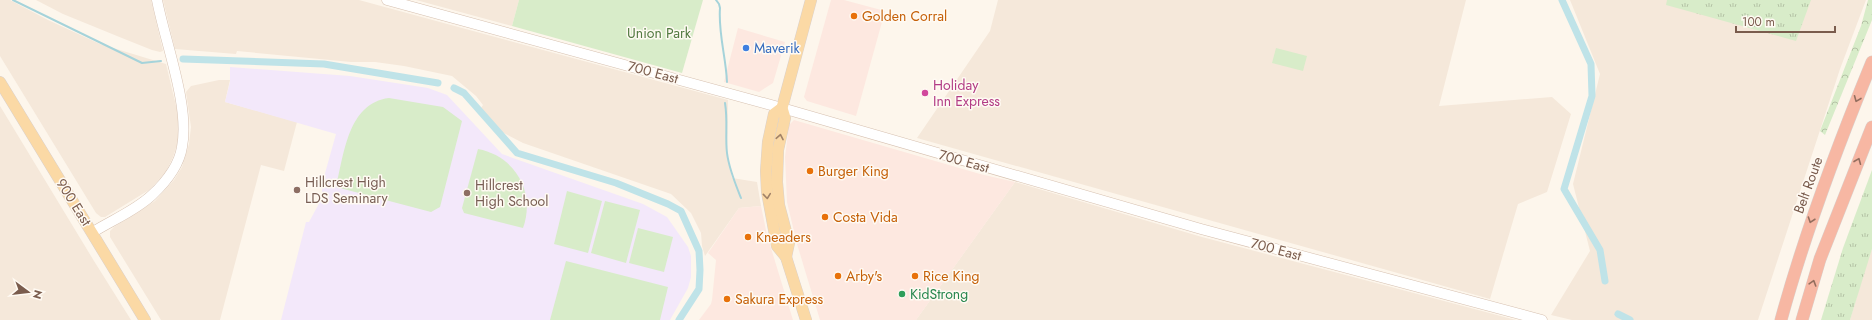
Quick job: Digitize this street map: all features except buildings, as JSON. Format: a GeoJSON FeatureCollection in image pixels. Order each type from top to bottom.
{"type":"FeatureCollection","features":[{"type":"Feature","properties":{"kind":"highway","name":"Belt Route"},"geometry":{"type":"LineString","coordinates":[[1780,320],[1800,253],[1828,173],[1872,62]]}},
{"type":"Feature","properties":{"kind":"highway"},"geometry":{"type":"LineString","coordinates":[[1802,320],[1820,259],[1872,127]]}},
{"type":"Feature","properties":{"kind":"main road"},"geometry":{"type":"LineString","coordinates":[[806,320],[786,256],[777,246],[770,213],[766,181],[767,157],[774,114],[782,108],[811,0]]}},
{"type":"Feature","properties":{"kind":"main road","name":"900 East"},"geometry":{"type":"LineString","coordinates":[[1,83],[146,320]]}},
{"type":"Feature","properties":{"kind":"street"},"geometry":{"type":"LineString","coordinates":[[92,232],[151,196],[171,174],[182,148],[184,135],[182,106],[157,0]]}},
{"type":"Feature","properties":{"kind":"street","name":"700 East"},"geometry":{"type":"LineString","coordinates":[[386,0],[782,108],[1164,218],[1542,320]]}},
{"type":"Feature","properties":{"kind":"shaded area"},"geometry":{"type":"Polygon","coordinates":[[[0,0],[10,0],[48,20],[100,44],[166,64],[177,110],[179,127],[178,142],[166,172],[149,190],[105,217],[101,217],[96,213],[0,56],[0,0]]]}},
{"type":"Feature","properties":{"kind":"shaded area"},"geometry":{"type":"Polygon","coordinates":[[[36,0],[151,0],[163,51],[160,52],[152,50],[117,36],[63,14],[36,0]]]}},
{"type":"Feature","properties":{"kind":"shaded area"},"geometry":{"type":"Polygon","coordinates":[[[163,0],[359,0],[728,100],[727,154],[732,178],[757,182],[761,206],[739,208],[705,256],[702,246],[701,233],[691,213],[671,194],[523,143],[502,132],[481,108],[483,105],[476,96],[452,76],[404,66],[375,62],[351,62],[237,51],[236,54],[175,49],[163,0]]]}},
{"type":"Feature","properties":{"kind":"shaded area"},"geometry":{"type":"Polygon","coordinates":[[[416,0],[519,0],[512,26],[416,0]]]}},
{"type":"Feature","properties":{"kind":"shaded area"},"geometry":{"type":"Polygon","coordinates":[[[831,0],[844,0],[885,11],[856,116],[807,101],[804,97],[831,0]]]}},
{"type":"Feature","properties":{"kind":"shaded area"},"geometry":{"type":"Polygon","coordinates":[[[998,0],[1466,0],[1439,106],[1552,97],[1571,114],[1547,192],[1518,204],[1490,299],[917,138],[990,31],[998,0]]]}},
{"type":"Feature","properties":{"kind":"shaded area"},"geometry":{"type":"Polygon","coordinates":[[[1570,0],[1866,0],[1840,69],[1758,320],[1572,320],[1551,315],[1590,251],[1573,184],[1600,74],[1570,0]]]}},
{"type":"Feature","properties":{"kind":"shaded area"},"geometry":{"type":"Polygon","coordinates":[[[738,28],[785,42],[773,83],[759,92],[724,82],[738,28]]]}},
{"type":"Feature","properties":{"kind":"shaded area","name":"Hillcrest High School"},"geometry":{"type":"Polygon","coordinates":[[[230,67],[350,76],[428,88],[447,95],[502,154],[643,204],[667,217],[688,247],[691,256],[691,277],[688,288],[670,320],[281,320],[306,222],[309,222],[322,198],[322,184],[336,134],[225,102],[230,82],[230,67]]]}},
{"type":"Feature","properties":{"kind":"shaded area"},"geometry":{"type":"Polygon","coordinates":[[[219,80],[230,80],[225,102],[297,122],[284,171],[261,165],[220,320],[161,320],[110,237],[110,231],[155,201],[174,180],[182,167],[189,144],[191,127],[186,92],[191,86],[219,80]]]}},
{"type":"Feature","properties":{"kind":"shaded area"},"geometry":{"type":"Polygon","coordinates":[[[0,106],[94,261],[131,320],[0,320],[0,106]]]}},
{"type":"Feature","properties":{"kind":"shaded area"},"geometry":{"type":"Polygon","coordinates":[[[794,120],[980,174],[1015,182],[916,320],[820,320],[797,244],[787,202],[785,157],[789,125],[794,120]]]}},
{"type":"Feature","properties":{"kind":"shaded area"},"geometry":{"type":"Polygon","coordinates":[[[1015,182],[1202,237],[1516,320],[916,320],[1015,182]]]}},
{"type":"Feature","properties":{"kind":"shaded area"},"geometry":{"type":"Polygon","coordinates":[[[761,206],[767,235],[793,320],[699,320],[711,304],[712,300],[716,260],[708,253],[739,208],[761,206]]]}},
{"type":"Feature","properties":{"kind":"shaded area"},"geometry":{"type":"Polygon","coordinates":[[[1872,249],[1872,320],[1850,320],[1866,265],[1872,249]]]}},
{"type":"Feature","properties":{"kind":"green space","name":"Union Park"},"geometry":{"type":"Polygon","coordinates":[[[519,0],[703,0],[682,73],[512,26],[519,0]]]}},
{"type":"Feature","properties":{"kind":"green space"},"geometry":{"type":"Polygon","coordinates":[[[1667,0],[1811,0],[1796,41],[1666,5],[1667,0]]]}},
{"type":"Feature","properties":{"kind":"green space"},"geometry":{"type":"Polygon","coordinates":[[[1868,0],[1872,0],[1872,20],[1825,135],[1820,131],[1861,26],[1868,0]]]}},
{"type":"Feature","properties":{"kind":"green space"},"geometry":{"type":"Polygon","coordinates":[[[1276,48],[1307,56],[1303,71],[1272,63],[1276,48]]]}},
{"type":"Feature","properties":{"kind":"green space"},"geometry":{"type":"Polygon","coordinates":[[[389,98],[443,107],[462,121],[440,207],[431,212],[336,187],[345,146],[356,120],[365,109],[375,102],[389,98]]]}},
{"type":"Feature","properties":{"kind":"green space"},"geometry":{"type":"Polygon","coordinates":[[[478,149],[491,153],[502,159],[512,168],[519,178],[527,201],[523,228],[464,213],[462,208],[478,149]]]}},
{"type":"Feature","properties":{"kind":"green space"},"geometry":{"type":"Polygon","coordinates":[[[1872,170],[1872,249],[1850,320],[1821,320],[1843,248],[1872,170]]]}},
{"type":"Feature","properties":{"kind":"green space"},"geometry":{"type":"Polygon","coordinates":[[[567,191],[602,201],[588,253],[554,244],[567,191]]]}},
{"type":"Feature","properties":{"kind":"green space"},"geometry":{"type":"Polygon","coordinates":[[[605,201],[640,210],[626,263],[591,253],[605,201]]]}},
{"type":"Feature","properties":{"kind":"green space"},"geometry":{"type":"Polygon","coordinates":[[[638,228],[673,237],[664,272],[629,263],[638,228]]]}},
{"type":"Feature","properties":{"kind":"green space"},"geometry":{"type":"Polygon","coordinates":[[[566,261],[668,287],[660,320],[550,320],[566,261]]]}},
{"type":"Feature","properties":{"kind":"waterway"},"geometry":{"type":"LineString","coordinates":[[13,0],[142,63],[161,61]]}},
{"type":"Feature","properties":{"kind":"waterway"},"geometry":{"type":"LineString","coordinates":[[716,0],[720,8],[720,27],[727,82]]}},
{"type":"Feature","properties":{"kind":"waterway"},"geometry":{"type":"LineString","coordinates":[[1562,0],[1591,64],[1592,96],[1564,189],[1600,250],[1605,281]]}},
{"type":"Feature","properties":{"kind":"waterway"},"geometry":{"type":"LineString","coordinates":[[183,59],[324,64],[438,83]]}},
{"type":"Feature","properties":{"kind":"waterway"},"geometry":{"type":"LineString","coordinates":[[454,88],[464,93],[517,153],[616,183],[668,204],[681,211],[699,251],[700,270],[699,289],[679,320]]}},
{"type":"Feature","properties":{"kind":"waterway"},"geometry":{"type":"LineString","coordinates":[[725,103],[726,147],[728,159],[732,176],[741,198]]}},
{"type":"Feature","properties":{"kind":"waterway"},"geometry":{"type":"LineString","coordinates":[[1618,314],[1630,320]]}},
{"type":"Feature","properties":{"kind":"place","name":"Golden Corral"},"geometry":{"type":"Point","coordinates":[854,16]}},
{"type":"Feature","properties":{"kind":"place","name":"Maverik"},"geometry":{"type":"Point","coordinates":[746,48]}},
{"type":"Feature","properties":{"kind":"place","name":"Holiday Inn Express"},"geometry":{"type":"Point","coordinates":[925,93]}},
{"type":"Feature","properties":{"kind":"place","name":"Burger King"},"geometry":{"type":"Point","coordinates":[810,171]}},
{"type":"Feature","properties":{"kind":"place","name":"Hillcrest High LDS Seminary"},"geometry":{"type":"Point","coordinates":[297,190]}},
{"type":"Feature","properties":{"kind":"place","name":"Hillcrest High School"},"geometry":{"type":"Point","coordinates":[467,193]}},
{"type":"Feature","properties":{"kind":"place","name":"Costa Vida"},"geometry":{"type":"Point","coordinates":[825,217]}},
{"type":"Feature","properties":{"kind":"place","name":"Kneaders"},"geometry":{"type":"Point","coordinates":[748,237]}},
{"type":"Feature","properties":{"kind":"place","name":"Arby's"},"geometry":{"type":"Point","coordinates":[838,276]}},
{"type":"Feature","properties":{"kind":"place","name":"Rice King"},"geometry":{"type":"Point","coordinates":[915,276]}},
{"type":"Feature","properties":{"kind":"place","name":"KidStrong"},"geometry":{"type":"Point","coordinates":[902,294]}},
{"type":"Feature","properties":{"kind":"place","name":"Sakura Express"},"geometry":{"type":"Point","coordinates":[727,299]}}]}
